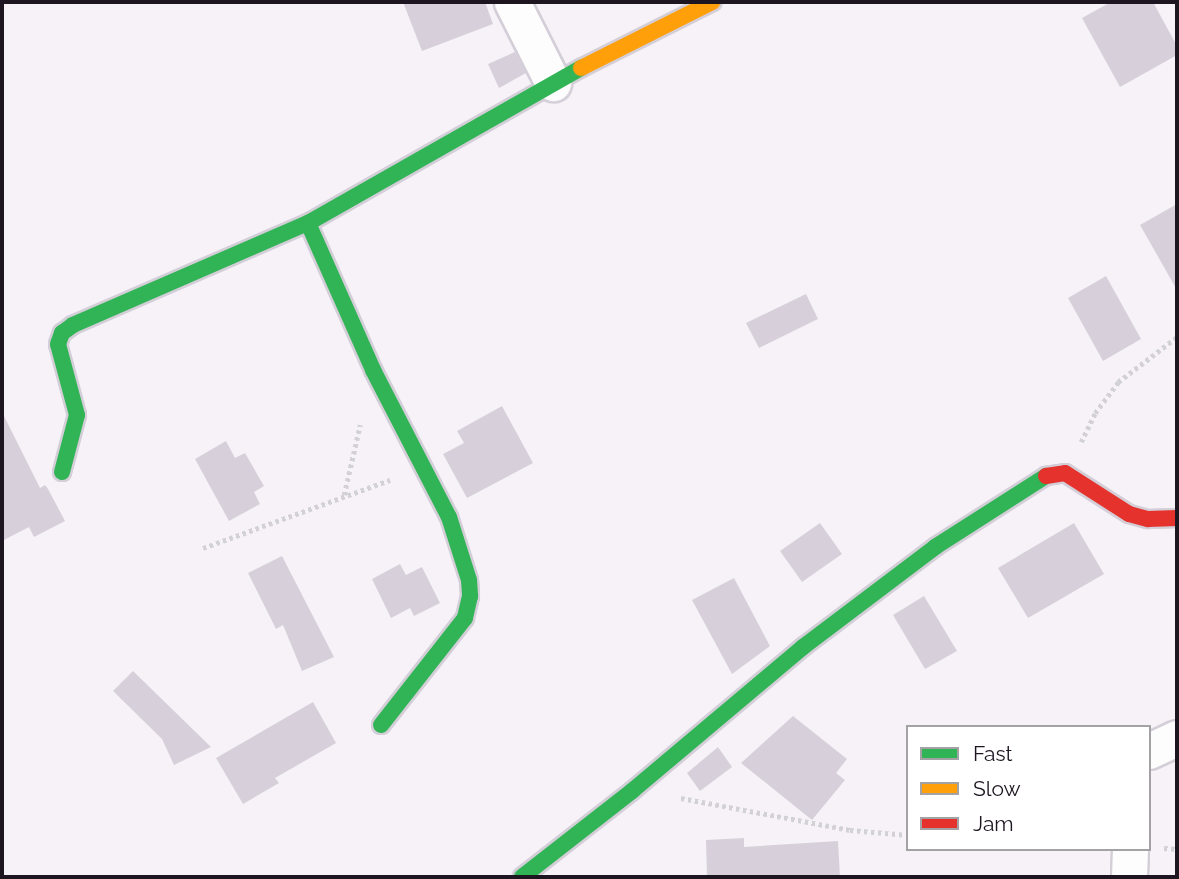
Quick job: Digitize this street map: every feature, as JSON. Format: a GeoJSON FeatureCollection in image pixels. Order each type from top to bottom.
{"type":"FeatureCollection","features":[{"type":"Feature","properties":{"kind":"street"},"geometry":{"type":"LineString","coordinates":[[512,2],[553,83]]}},
{"type":"Feature","properties":{"kind":"street"},"geometry":{"type":"LineString","coordinates":[[62,472],[77,415],[58,344],[62,334],[73,326],[308,223],[553,83],[656,28],[712,2]]}},
{"type":"Feature","properties":{"kind":"street"},"geometry":{"type":"LineString","coordinates":[[308,223],[373,370],[449,517],[469,580],[470,596],[466,618],[382,725]]}},
{"type":"Feature","properties":{"kind":"street"},"geometry":{"type":"LineString","coordinates":[[522,877],[632,790],[803,647],[935,547],[1047,476],[1065,473],[1129,514],[1167,521],[1177,518]]}},
{"type":"Feature","properties":{"kind":"street"},"geometry":{"type":"LineString","coordinates":[[1151,750],[1164,741],[1177,738]]}},
{"type":"Feature","properties":{"kind":"street"},"geometry":{"type":"LineString","coordinates":[[1129,877],[1130,851]]}},
{"type":"Feature","properties":{"kind":"path"},"geometry":{"type":"LineString","coordinates":[[1065,473],[1095,413],[1118,382],[1177,337]]}},
{"type":"Feature","properties":{"kind":"path"},"geometry":{"type":"LineString","coordinates":[[344,496],[361,422]]}},
{"type":"Feature","properties":{"kind":"path"},"geometry":{"type":"LineString","coordinates":[[203,548],[423,468]]}},
{"type":"Feature","properties":{"kind":"path"},"geometry":{"type":"LineString","coordinates":[[632,790],[850,830],[906,835]]}},
{"type":"Feature","properties":{"kind":"building"},"geometry":{"type":"Polygon","coordinates":[[[403,2],[485,2],[493,24],[422,51],[403,2]]]}},
{"type":"Feature","properties":{"kind":"building"},"geometry":{"type":"Polygon","coordinates":[[[1111,2],[1153,2],[1177,46],[1177,55],[1120,87],[1082,18],[1111,2]]]}},
{"type":"Feature","properties":{"kind":"building"},"geometry":{"type":"Polygon","coordinates":[[[515,52],[526,73],[499,88],[488,64],[515,52]]]}},
{"type":"Feature","properties":{"kind":"building"},"geometry":{"type":"Polygon","coordinates":[[[1177,204],[1177,290],[1140,225],[1177,204]]]}},
{"type":"Feature","properties":{"kind":"building"},"geometry":{"type":"Polygon","coordinates":[[[1106,276],[1141,339],[1103,361],[1068,298],[1106,276]]]}},
{"type":"Feature","properties":{"kind":"building"},"geometry":{"type":"Polygon","coordinates":[[[806,294],[818,319],[759,348],[746,323],[806,294]]]}},
{"type":"Feature","properties":{"kind":"building"},"geometry":{"type":"Polygon","coordinates":[[[502,406],[533,463],[467,498],[443,454],[464,443],[457,431],[502,406]]]}},
{"type":"Feature","properties":{"kind":"building"},"geometry":{"type":"Polygon","coordinates":[[[2,412],[40,488],[45,485],[65,521],[34,537],[29,527],[2,541],[2,412]]]}},
{"type":"Feature","properties":{"kind":"building"},"geometry":{"type":"Polygon","coordinates":[[[226,441],[235,458],[245,453],[264,486],[254,492],[260,504],[229,521],[195,459],[226,441]]]}},
{"type":"Feature","properties":{"kind":"building"},"geometry":{"type":"Polygon","coordinates":[[[820,523],[842,554],[802,582],[780,551],[820,523]]]}},
{"type":"Feature","properties":{"kind":"building"},"geometry":{"type":"Polygon","coordinates":[[[1074,523],[1104,574],[1028,618],[998,568],[1074,523]]]}},
{"type":"Feature","properties":{"kind":"building"},"geometry":{"type":"Polygon","coordinates":[[[282,556],[334,657],[302,671],[283,625],[276,629],[248,573],[282,556]]]}},
{"type":"Feature","properties":{"kind":"building"},"geometry":{"type":"Polygon","coordinates":[[[400,564],[406,575],[422,567],[440,603],[414,616],[410,608],[391,618],[372,579],[400,564]]]}},
{"type":"Feature","properties":{"kind":"building"},"geometry":{"type":"Polygon","coordinates":[[[734,578],[770,646],[732,674],[692,600],[734,578]]]}},
{"type":"Feature","properties":{"kind":"building"},"geometry":{"type":"Polygon","coordinates":[[[924,596],[957,651],[925,669],[893,615],[924,596]]]}},
{"type":"Feature","properties":{"kind":"building"},"geometry":{"type":"Polygon","coordinates":[[[133,671],[211,747],[174,765],[162,739],[113,691],[133,671]]]}},
{"type":"Feature","properties":{"kind":"building"},"geometry":{"type":"Polygon","coordinates":[[[313,702],[336,743],[275,778],[279,783],[243,804],[216,758],[313,702]]]}},
{"type":"Feature","properties":{"kind":"building"},"geometry":{"type":"Polygon","coordinates":[[[793,716],[847,759],[836,773],[845,780],[812,820],[741,763],[793,716]]]}},
{"type":"Feature","properties":{"kind":"building"},"geometry":{"type":"Polygon","coordinates":[[[718,747],[732,767],[700,791],[687,773],[718,747]]]}},
{"type":"Feature","properties":{"kind":"building"},"geometry":{"type":"Polygon","coordinates":[[[744,838],[744,847],[838,841],[840,877],[707,877],[706,840],[744,838]]]}},
{"type":"Feature","properties":{"kind":"traffic: fast"},"geometry":{"type":"LineString","coordinates":[[62,472],[77,415],[58,344],[62,333],[73,325],[308,223],[581,68]]}},
{"type":"Feature","properties":{"kind":"traffic: fast"},"geometry":{"type":"LineString","coordinates":[[308,223],[373,370],[449,517],[469,580],[470,596],[465,618],[381,725]]}},
{"type":"Feature","properties":{"kind":"traffic: fast"},"geometry":{"type":"LineString","coordinates":[[522,877],[632,791],[803,647],[935,547],[1046,476]]}},
{"type":"Feature","properties":{"kind":"traffic: slow"},"geometry":{"type":"LineString","coordinates":[[581,68],[712,2]]}},
{"type":"Feature","properties":{"kind":"traffic: jam"},"geometry":{"type":"LineString","coordinates":[[1046,476],[1065,473],[1129,514],[1148,519],[1177,518]]}}]}
